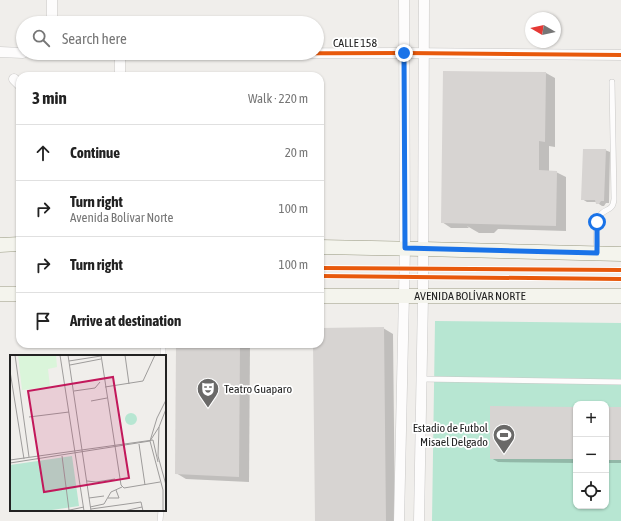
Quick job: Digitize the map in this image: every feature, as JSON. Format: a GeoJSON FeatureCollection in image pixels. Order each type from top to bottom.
{"type":"FeatureCollection","features":[{"type":"Feature","properties":{"kind":"main road"},"geometry":{"type":"LineString","coordinates":[[0,244],[16,244]]}},
{"type":"Feature","properties":{"kind":"main road"},"geometry":{"type":"LineString","coordinates":[[324,247],[423,248],[621,254]]}},
{"type":"Feature","properties":{"kind":"main road"},"geometry":{"type":"LineString","coordinates":[[0,294],[16,294]]}},
{"type":"Feature","properties":{"kind":"main road","name":"AVENIDA BOLÍVAR NORTE"},"geometry":{"type":"LineString","coordinates":[[324,296],[621,296]]}},
{"type":"Feature","properties":{"kind":"street"},"geometry":{"type":"LineString","coordinates":[[52,0],[52,16]]}},
{"type":"Feature","properties":{"kind":"street"},"geometry":{"type":"LineString","coordinates":[[399,521],[405,248],[404,0]]}},
{"type":"Feature","properties":{"kind":"street"},"geometry":{"type":"LineString","coordinates":[[418,521],[423,296],[424,0]]}},
{"type":"Feature","properties":{"kind":"street"},"geometry":{"type":"LineString","coordinates":[[0,52],[16,53]]}},
{"type":"Feature","properties":{"kind":"street","name":"CALLE 158"},"geometry":{"type":"LineString","coordinates":[[324,53],[621,55]]}},
{"type":"Feature","properties":{"kind":"street"},"geometry":{"type":"LineString","coordinates":[[120,60],[120,72]]}},
{"type":"Feature","properties":{"kind":"lane"},"geometry":{"type":"LineString","coordinates":[[597,253],[597,222],[602,213],[611,208],[614,199],[612,82]]}},
{"type":"Feature","properties":{"kind":"lane"},"geometry":{"type":"LineString","coordinates":[[421,379],[621,382]]}},
{"type":"Feature","properties":{"kind":"lane"},"geometry":{"type":"LineString","coordinates":[[160,521],[161,511]]}},
{"type":"Feature","properties":{"kind":"green space","name":"Estadio de Futbol Misael Delgado"},"geometry":{"type":"Polygon","coordinates":[[[435,321],[621,323],[621,521],[432,521],[435,321]]]}},
{"type":"Feature","properties":{"kind":"building"},"geometry":{"type":"Polygon","coordinates":[[[443,71],[546,72],[545,142],[539,141],[539,170],[557,171],[556,226],[441,223],[443,71]]]}},
{"type":"Feature","properties":{"kind":"building"},"geometry":{"type":"Polygon","coordinates":[[[583,149],[606,149],[604,201],[601,201],[599,204],[596,204],[595,200],[581,200],[583,149]]]}},
{"type":"Feature","properties":{"kind":"building"},"geometry":{"type":"Polygon","coordinates":[[[384,327],[386,521],[315,521],[313,348],[324,348],[324,328],[384,327]]]}},
{"type":"Feature","properties":{"kind":"building","name":"Teatro Guaparo"},"geometry":{"type":"Polygon","coordinates":[[[176,348],[240,348],[239,477],[175,474],[176,348]]]}},
{"type":"Feature","properties":{"kind":"building"},"geometry":{"type":"Polygon","coordinates":[[[490,406],[573,407],[573,459],[490,459],[490,406]]]}},
{"type":"Feature","properties":{"kind":"building"},"geometry":{"type":"Polygon","coordinates":[[[609,407],[621,407],[621,460],[609,460],[609,407]]]}},
{"type":"Feature","properties":{"kind":"cycle path"},"geometry":{"type":"LineString","coordinates":[[324,53],[621,55]]}},
{"type":"Feature","properties":{"kind":"cycle path"},"geometry":{"type":"LineString","coordinates":[[324,268],[621,270]]}},
{"type":"Feature","properties":{"kind":"cycle path"},"geometry":{"type":"LineString","coordinates":[[324,276],[621,279]]}},
{"type":"Feature","properties":{"kind":"place","name":"Teatro Guaparo"},"geometry":{"type":"Point","coordinates":[208,408]}},
{"type":"Feature","properties":{"kind":"place","name":"Estadio de Futbol Misael Delgado"},"geometry":{"type":"Point","coordinates":[504,454]}},
{"type":"Feature","properties":{"kind":"route"},"geometry":{"type":"LineString","coordinates":[[404,53],[405,248],[597,253],[597,222]]}}]}
